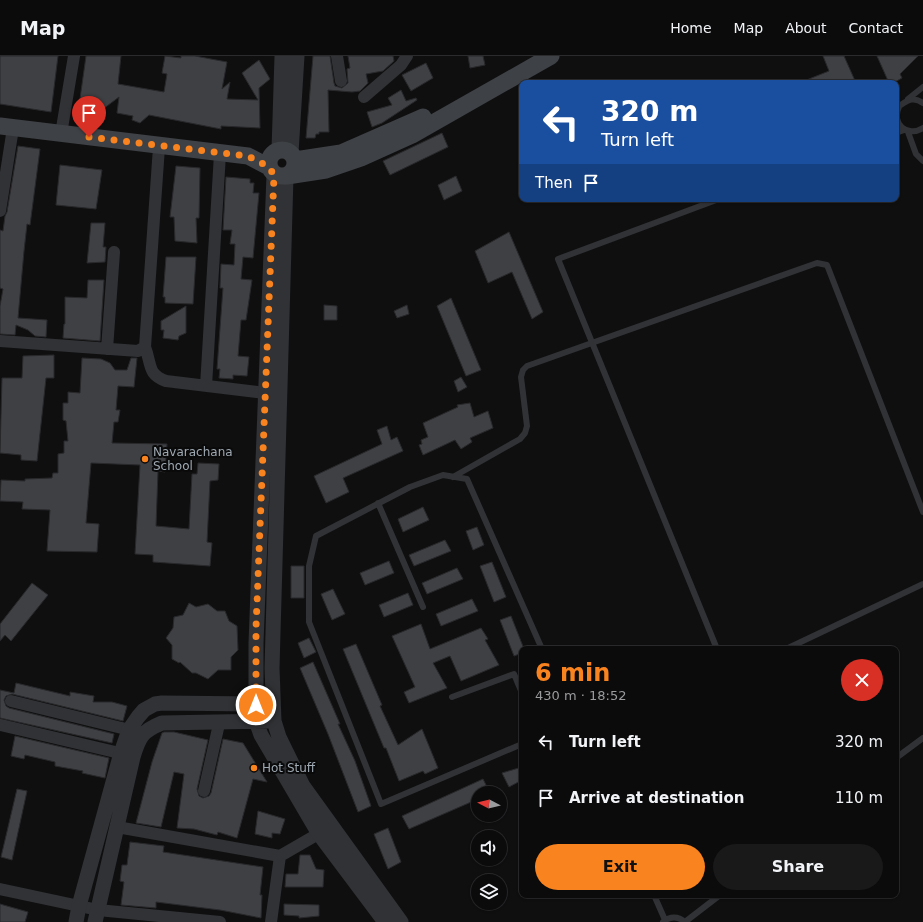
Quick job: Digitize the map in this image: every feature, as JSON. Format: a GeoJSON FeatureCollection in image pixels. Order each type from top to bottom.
{"type":"FeatureCollection","features":[{"type":"Feature","properties":{"kind":"main road"},"geometry":{"type":"LineString","coordinates":[[6,127],[220,154],[248,156],[255,153],[282,164],[326,170],[361,158],[412,135],[478,92],[528,56]]}},
{"type":"Feature","properties":{"kind":"main road"},"geometry":{"type":"LineString","coordinates":[[478,92],[551,56]]}},
{"type":"Feature","properties":{"kind":"street"},"geometry":{"type":"LineString","coordinates":[[61,134],[74,56]]}},
{"type":"Feature","properties":{"kind":"street"},"geometry":{"type":"LineString","coordinates":[[282,56],[278,463],[272,668],[272,703],[274,721],[279,737],[303,786],[401,922]]}},
{"type":"Feature","properties":{"kind":"street"},"geometry":{"type":"LineString","coordinates":[[297,56],[282,164],[265,393],[256,643],[256,722],[261,735],[319,834],[385,922]]}},
{"type":"Feature","properties":{"kind":"street"},"geometry":{"type":"LineString","coordinates":[[337,56],[341,81]]}},
{"type":"Feature","properties":{"kind":"street"},"geometry":{"type":"LineString","coordinates":[[364,97],[401,66],[407,56]]}},
{"type":"Feature","properties":{"kind":"street"},"geometry":{"type":"LineString","coordinates":[[0,211],[6,127]]}},
{"type":"Feature","properties":{"kind":"street"},"geometry":{"type":"LineString","coordinates":[[159,146],[145,348],[150,360],[150,370],[155,377],[166,381],[265,393]]}},
{"type":"Feature","properties":{"kind":"street"},"geometry":{"type":"LineString","coordinates":[[206,386],[220,154]]}},
{"type":"Feature","properties":{"kind":"street"},"geometry":{"type":"LineString","coordinates":[[107,349],[114,252]]}},
{"type":"Feature","properties":{"kind":"street"},"geometry":{"type":"LineString","coordinates":[[0,341],[138,351],[145,348]]}},
{"type":"Feature","properties":{"kind":"street"},"geometry":{"type":"LineString","coordinates":[[263,462],[278,463]]}},
{"type":"Feature","properties":{"kind":"street"},"geometry":{"type":"LineString","coordinates":[[11,701],[135,732],[162,723],[219,724],[274,721]]}},
{"type":"Feature","properties":{"kind":"street"},"geometry":{"type":"LineString","coordinates":[[76,922],[78,906],[127,755],[144,710],[162,702],[256,705],[272,703]]}},
{"type":"Feature","properties":{"kind":"street"},"geometry":{"type":"LineString","coordinates":[[204,791],[219,724]]}},
{"type":"Feature","properties":{"kind":"street"},"geometry":{"type":"LineString","coordinates":[[1,725],[127,755]]}},
{"type":"Feature","properties":{"kind":"street"},"geometry":{"type":"LineString","coordinates":[[96,916],[117,827],[127,755]]}},
{"type":"Feature","properties":{"kind":"street"},"geometry":{"type":"LineString","coordinates":[[117,827],[280,856],[332,825]]}},
{"type":"Feature","properties":{"kind":"street"},"geometry":{"type":"LineString","coordinates":[[271,922],[280,856]]}},
{"type":"Feature","properties":{"kind":"street"},"geometry":{"type":"LineString","coordinates":[[0,889],[78,906],[96,916],[220,922]]}},
{"type":"Feature","properties":{"kind":"lane"},"geometry":{"type":"LineString","coordinates":[[899,105],[923,87]]}},
{"type":"Feature","properties":{"kind":"lane"},"geometry":{"type":"LineString","coordinates":[[906,100],[916,100],[923,103]]}},
{"type":"Feature","properties":{"kind":"lane"},"geometry":{"type":"LineString","coordinates":[[899,124],[906,131],[916,154],[923,161]]}},
{"type":"Feature","properties":{"kind":"lane"},"geometry":{"type":"LineString","coordinates":[[899,132],[918,131],[923,128]]}},
{"type":"Feature","properties":{"kind":"lane"},"geometry":{"type":"LineString","coordinates":[[711,202],[558,259],[716,646]]}},
{"type":"Feature","properties":{"kind":"lane"},"geometry":{"type":"LineString","coordinates":[[453,477],[520,438],[525,433],[526,426],[521,377],[522,370],[527,366],[817,263],[822,263],[826,266],[923,512]]}},
{"type":"Feature","properties":{"kind":"lane"},"geometry":{"type":"LineString","coordinates":[[519,745],[381,804],[309,622],[309,566],[316,536],[410,487],[443,475],[467,479],[541,646]]}},
{"type":"Feature","properties":{"kind":"lane"},"geometry":{"type":"LineString","coordinates":[[378,503],[423,607]]}},
{"type":"Feature","properties":{"kind":"lane"},"geometry":{"type":"LineString","coordinates":[[792,646],[923,584]]}},
{"type":"Feature","properties":{"kind":"lane"},"geometry":{"type":"LineString","coordinates":[[452,697],[514,674],[519,685]]}},
{"type":"Feature","properties":{"kind":"lane"},"geometry":{"type":"LineString","coordinates":[[899,756],[923,738]]}},
{"type":"Feature","properties":{"kind":"lane"},"geometry":{"type":"LineString","coordinates":[[655,898],[664,921],[676,917],[685,922],[716,898]]}},
{"type":"Feature","properties":{"kind":"building"},"geometry":{"type":"Polygon","coordinates":[[[0,56],[58,56],[51,112],[0,104],[0,56]]]}},
{"type":"Feature","properties":{"kind":"building"},"geometry":{"type":"Polygon","coordinates":[[[86,56],[121,56],[118,84],[164,92],[167,74],[162,73],[165,56],[181,58],[181,56],[195,56],[227,62],[222,89],[230,82],[227,99],[258,100],[242,73],[259,60],[270,79],[259,88],[260,128],[221,126],[221,129],[149,115],[140,123],[132,120],[133,116],[117,113],[119,97],[95,115],[78,113],[86,56]]]}},
{"type":"Feature","properties":{"kind":"building"},"geometry":{"type":"Polygon","coordinates":[[[313,56],[330,56],[335,86],[342,88],[348,83],[347,69],[350,68],[348,56],[393,56],[394,61],[383,71],[366,74],[368,83],[360,91],[352,92],[328,90],[329,132],[319,132],[319,134],[316,134],[315,138],[306,138],[313,56]]]}},
{"type":"Feature","properties":{"kind":"building"},"geometry":{"type":"Polygon","coordinates":[[[468,56],[483,56],[485,65],[470,68],[468,56]]]}},
{"type":"Feature","properties":{"kind":"building"},"geometry":{"type":"Polygon","coordinates":[[[823,56],[844,56],[855,80],[806,80],[829,71],[823,56]]]}},
{"type":"Feature","properties":{"kind":"building"},"geometry":{"type":"Polygon","coordinates":[[[877,56],[918,56],[900,74],[902,78],[898,80],[888,80],[877,56]]]}},
{"type":"Feature","properties":{"kind":"building"},"geometry":{"type":"Polygon","coordinates":[[[426,63],[433,78],[411,91],[402,75],[426,63]]]}},
{"type":"Feature","properties":{"kind":"building"},"geometry":{"type":"Polygon","coordinates":[[[401,90],[406,101],[416,98],[417,100],[382,123],[372,127],[367,112],[392,105],[388,98],[401,90]]]}},
{"type":"Feature","properties":{"kind":"building"},"geometry":{"type":"Polygon","coordinates":[[[442,133],[448,147],[390,175],[383,161],[442,133]]]}},
{"type":"Feature","properties":{"kind":"building"},"geometry":{"type":"Polygon","coordinates":[[[18,146],[40,149],[30,225],[27,224],[18,318],[47,320],[46,337],[35,336],[28,330],[16,325],[15,335],[0,334],[0,306],[3,289],[0,288],[0,230],[3,231],[18,146]]]}},
{"type":"Feature","properties":{"kind":"building"},"geometry":{"type":"Polygon","coordinates":[[[60,165],[102,170],[96,209],[56,205],[60,165]]]}},
{"type":"Feature","properties":{"kind":"building"},"geometry":{"type":"Polygon","coordinates":[[[176,166],[200,168],[199,218],[196,218],[197,243],[175,241],[174,217],[170,217],[176,166]]]}},
{"type":"Feature","properties":{"kind":"building"},"geometry":{"type":"Polygon","coordinates":[[[456,176],[462,191],[444,200],[438,185],[456,176]]]}},
{"type":"Feature","properties":{"kind":"building"},"geometry":{"type":"Polygon","coordinates":[[[226,177],[250,179],[250,183],[254,183],[253,193],[259,193],[253,258],[243,257],[241,279],[252,280],[246,320],[241,320],[238,356],[249,357],[247,376],[233,375],[233,379],[219,378],[220,369],[217,369],[223,288],[220,288],[221,264],[234,265],[235,244],[230,244],[232,230],[223,230],[226,177]]]}},
{"type":"Feature","properties":{"kind":"building"},"geometry":{"type":"Polygon","coordinates":[[[91,223],[105,223],[103,247],[106,247],[105,262],[87,263],[91,223]]]}},
{"type":"Feature","properties":{"kind":"building"},"geometry":{"type":"Polygon","coordinates":[[[509,232],[543,312],[532,319],[512,272],[488,283],[475,251],[509,232]]]}},
{"type":"Feature","properties":{"kind":"building"},"geometry":{"type":"Polygon","coordinates":[[[166,257],[196,257],[193,304],[165,303],[165,297],[163,297],[166,257]]]}},
{"type":"Feature","properties":{"kind":"building"},"geometry":{"type":"Polygon","coordinates":[[[88,280],[104,280],[100,341],[63,338],[65,324],[65,297],[87,298],[88,280]]]}},
{"type":"Feature","properties":{"kind":"building"},"geometry":{"type":"Polygon","coordinates":[[[451,298],[481,370],[466,376],[437,306],[451,298]]]}},
{"type":"Feature","properties":{"kind":"building"},"geometry":{"type":"Polygon","coordinates":[[[324,305],[337,306],[337,320],[324,320],[324,305]]]}},
{"type":"Feature","properties":{"kind":"building"},"geometry":{"type":"Polygon","coordinates":[[[407,305],[409,314],[397,318],[394,311],[407,305]]]}},
{"type":"Feature","properties":{"kind":"building"},"geometry":{"type":"Polygon","coordinates":[[[186,306],[186,333],[179,336],[178,340],[163,338],[164,330],[161,330],[161,321],[186,306]]]}},
{"type":"Feature","properties":{"kind":"building"},"geometry":{"type":"Polygon","coordinates":[[[54,355],[54,378],[46,378],[37,461],[21,460],[21,455],[0,453],[2,378],[22,378],[23,356],[54,355]]]}},
{"type":"Feature","properties":{"kind":"building"},"geometry":{"type":"Polygon","coordinates":[[[82,358],[101,359],[110,363],[115,370],[127,370],[131,358],[137,358],[134,387],[118,386],[116,410],[120,410],[118,422],[114,422],[112,443],[167,444],[165,472],[158,471],[156,526],[189,529],[192,474],[197,474],[198,463],[219,464],[218,480],[210,481],[207,542],[212,543],[210,566],[153,562],[153,555],[135,554],[140,465],[91,463],[86,523],[99,524],[97,552],[47,551],[50,510],[22,509],[23,502],[0,501],[1,480],[25,481],[25,479],[52,478],[53,473],[58,473],[58,454],[64,453],[64,441],[68,441],[66,421],[63,420],[63,403],[68,403],[68,392],[80,393],[82,358]]]}},
{"type":"Feature","properties":{"kind":"building"},"geometry":{"type":"Polygon","coordinates":[[[461,377],[467,387],[458,392],[454,381],[461,377]]]}},
{"type":"Feature","properties":{"kind":"building"},"geometry":{"type":"Polygon","coordinates":[[[470,403],[474,417],[488,411],[493,428],[470,438],[472,442],[461,449],[455,440],[423,455],[419,445],[422,444],[421,440],[428,437],[423,423],[458,407],[457,405],[470,403]]]}},
{"type":"Feature","properties":{"kind":"building"},"geometry":{"type":"Polygon","coordinates":[[[387,426],[391,440],[397,437],[403,451],[343,478],[349,492],[326,503],[314,476],[382,444],[377,430],[387,426]]]}},
{"type":"Feature","properties":{"kind":"building"},"geometry":{"type":"Polygon","coordinates":[[[423,507],[429,520],[403,532],[398,519],[423,507]]]}},
{"type":"Feature","properties":{"kind":"building"},"geometry":{"type":"Polygon","coordinates":[[[477,527],[484,545],[473,550],[466,531],[477,527]]]}},
{"type":"Feature","properties":{"kind":"building"},"geometry":{"type":"Polygon","coordinates":[[[445,540],[451,551],[414,566],[409,555],[445,540]]]}},
{"type":"Feature","properties":{"kind":"building"},"geometry":{"type":"Polygon","coordinates":[[[389,561],[394,573],[365,585],[360,573],[389,561]]]}},
{"type":"Feature","properties":{"kind":"building"},"geometry":{"type":"Polygon","coordinates":[[[492,562],[506,597],[494,602],[480,566],[492,562]]]}},
{"type":"Feature","properties":{"kind":"building"},"geometry":{"type":"Polygon","coordinates":[[[291,566],[304,566],[304,598],[291,598],[291,566]]]}},
{"type":"Feature","properties":{"kind":"building"},"geometry":{"type":"Polygon","coordinates":[[[457,568],[463,579],[427,594],[422,583],[457,568]]]}},
{"type":"Feature","properties":{"kind":"building"},"geometry":{"type":"Polygon","coordinates":[[[32,583],[48,595],[11,641],[5,635],[0,641],[0,624],[32,583]]]}},
{"type":"Feature","properties":{"kind":"building"},"geometry":{"type":"Polygon","coordinates":[[[333,589],[345,614],[332,620],[321,594],[333,589]]]}},
{"type":"Feature","properties":{"kind":"building"},"geometry":{"type":"Polygon","coordinates":[[[408,593],[413,605],[384,617],[379,605],[408,593]]]}},
{"type":"Feature","properties":{"kind":"building"},"geometry":{"type":"Polygon","coordinates":[[[472,599],[478,611],[441,626],[436,614],[472,599]]]}},
{"type":"Feature","properties":{"kind":"building"},"geometry":{"type":"Polygon","coordinates":[[[189,603],[196,607],[208,604],[217,611],[225,611],[229,621],[237,626],[238,650],[231,657],[231,670],[218,670],[208,679],[196,673],[192,673],[180,662],[179,663],[172,659],[172,645],[166,638],[173,628],[174,617],[183,615],[189,603]]]}},
{"type":"Feature","properties":{"kind":"building"},"geometry":{"type":"Polygon","coordinates":[[[511,616],[523,646],[519,646],[519,654],[514,656],[500,620],[511,616]]]}},
{"type":"Feature","properties":{"kind":"building"},"geometry":{"type":"Polygon","coordinates":[[[421,624],[430,649],[481,628],[488,639],[485,640],[499,665],[461,681],[450,656],[433,663],[447,688],[409,703],[404,692],[415,687],[392,636],[421,624]]]}},
{"type":"Feature","properties":{"kind":"building"},"geometry":{"type":"Polygon","coordinates":[[[309,638],[316,652],[304,658],[298,643],[309,638]]]}},
{"type":"Feature","properties":{"kind":"building"},"geometry":{"type":"Polygon","coordinates":[[[356,644],[382,705],[380,706],[398,745],[422,729],[438,768],[425,774],[423,771],[399,781],[343,649],[356,644]]]}},
{"type":"Feature","properties":{"kind":"building"},"geometry":{"type":"Polygon","coordinates":[[[313,662],[355,761],[371,806],[358,812],[328,734],[300,668],[313,662]]]}},
{"type":"Feature","properties":{"kind":"building"},"geometry":{"type":"Polygon","coordinates":[[[16,683],[70,696],[70,692],[94,696],[93,702],[112,702],[127,706],[123,721],[12,694],[6,696],[4,700],[6,706],[9,708],[114,734],[112,743],[0,718],[0,690],[14,693],[16,683]]]}},
{"type":"Feature","properties":{"kind":"building"},"geometry":{"type":"Polygon","coordinates":[[[174,732],[208,740],[197,789],[199,796],[203,798],[209,796],[211,793],[223,739],[243,743],[267,782],[253,779],[237,838],[218,832],[217,835],[194,829],[177,828],[184,774],[174,772],[161,827],[136,823],[152,762],[162,733],[174,732]]]}},
{"type":"Feature","properties":{"kind":"building"},"geometry":{"type":"Polygon","coordinates":[[[15,736],[109,758],[105,778],[82,773],[83,771],[55,766],[55,762],[25,755],[24,759],[11,756],[15,736]]]}},
{"type":"Feature","properties":{"kind":"building"},"geometry":{"type":"Polygon","coordinates":[[[519,768],[519,782],[509,787],[502,773],[519,768]]]}},
{"type":"Feature","properties":{"kind":"building"},"geometry":{"type":"Polygon","coordinates":[[[483,779],[486,786],[471,786],[471,802],[409,829],[402,816],[483,779]]]}},
{"type":"Feature","properties":{"kind":"building"},"geometry":{"type":"Polygon","coordinates":[[[17,789],[27,791],[12,860],[1,857],[17,789]]]}},
{"type":"Feature","properties":{"kind":"building"},"geometry":{"type":"Polygon","coordinates":[[[258,811],[285,819],[280,834],[272,833],[272,838],[255,834],[258,811]]]}},
{"type":"Feature","properties":{"kind":"building"},"geometry":{"type":"Polygon","coordinates":[[[388,828],[401,862],[388,869],[374,834],[388,828]]]}},
{"type":"Feature","properties":{"kind":"building"},"geometry":{"type":"Polygon","coordinates":[[[130,842],[164,846],[163,852],[263,867],[260,895],[262,895],[261,918],[220,910],[156,902],[156,908],[121,905],[124,882],[120,881],[122,865],[127,865],[130,842]]]}},
{"type":"Feature","properties":{"kind":"building"},"geometry":{"type":"Polygon","coordinates":[[[300,855],[310,855],[316,869],[324,870],[323,887],[285,887],[286,874],[298,874],[300,855]]]}},
{"type":"Feature","properties":{"kind":"building"},"geometry":{"type":"Polygon","coordinates":[[[0,904],[28,912],[25,922],[0,922],[0,904]]]}},
{"type":"Feature","properties":{"kind":"building"},"geometry":{"type":"Polygon","coordinates":[[[284,904],[319,905],[319,916],[299,918],[299,916],[284,915],[284,904]]]}},
{"type":"Feature","properties":{"kind":"place","name":"Navarachana School"},"geometry":{"type":"Point","coordinates":[145,459]}},
{"type":"Feature","properties":{"kind":"place","name":"Hot Stuff"},"geometry":{"type":"Point","coordinates":[254,768]}},
{"type":"Feature","properties":{"kind":"route"},"geometry":{"type":"LineString","coordinates":[[89,137],[220,154],[248,156],[253,160],[269,167],[274,175],[256,628],[256,705]]}}]}
